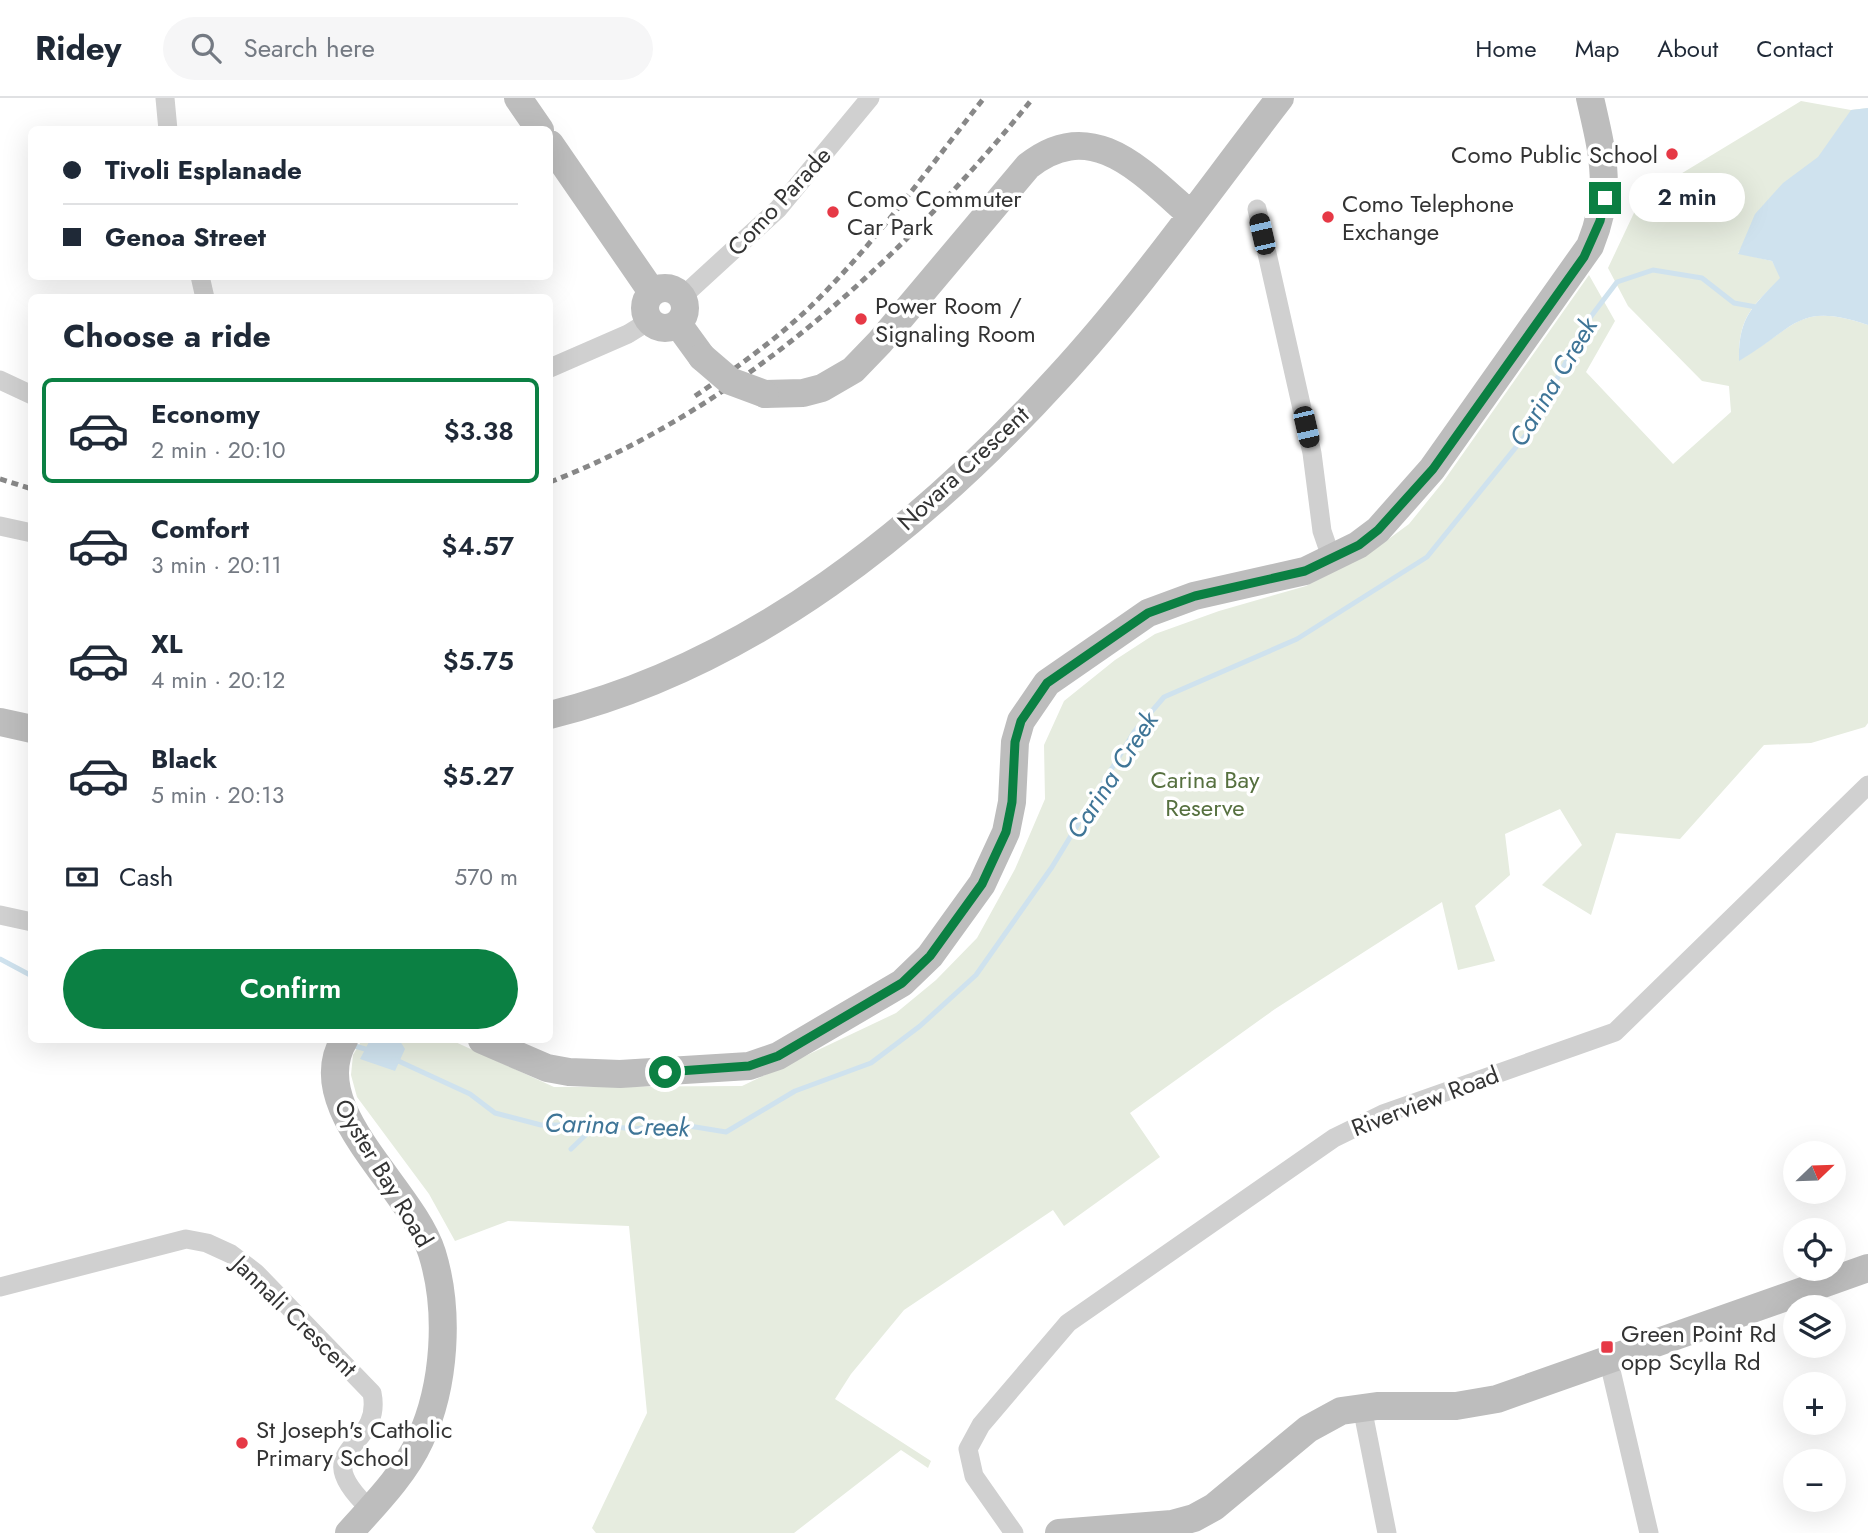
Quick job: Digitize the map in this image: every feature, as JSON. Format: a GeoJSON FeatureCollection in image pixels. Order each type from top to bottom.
{"type":"FeatureCollection","features":[{"type":"Feature","properties":{"kind":"street"},"geometry":{"type":"LineString","coordinates":[[164,98],[168,126]]}},
{"type":"Feature","properties":{"kind":"street"},"geometry":{"type":"LineString","coordinates":[[518,98],[537,126]]}},
{"type":"Feature","properties":{"kind":"street","name":"Como Parade"},"geometry":{"type":"LineString","coordinates":[[680,311],[778,209],[870,98]]}},
{"type":"Feature","properties":{"kind":"street","name":"Novara Crescent"},"geometry":{"type":"LineString","coordinates":[[553,714],[624,692],[716,654],[783,615],[847,570],[911,519],[1026,412],[1095,334],[1280,98]]}},
{"type":"Feature","properties":{"kind":"street"},"geometry":{"type":"LineString","coordinates":[[489,1043],[547,1068],[569,1072],[711,1071],[749,1066],[778,1056],[877,1001],[902,983],[930,956],[982,884],[1006,832],[1012,802],[1015,742],[1021,721],[1047,683],[1148,613],[1195,596],[1283,578],[1332,560],[1378,530],[1415,492],[1584,257],[1600,221],[1606,174],[1590,98]]}},
{"type":"Feature","properties":{"kind":"street"},"geometry":{"type":"LineString","coordinates":[[652,292],[665,288],[680,311],[702,357],[730,381],[765,394],[803,393],[822,388],[853,370],[880,342],[1028,166],[1054,149],[1081,145],[1107,150],[1131,164],[1190,214]]}},
{"type":"Feature","properties":{"kind":"street"},"geometry":{"type":"LineString","coordinates":[[553,148],[652,292]]}},
{"type":"Feature","properties":{"kind":"street"},"geometry":{"type":"LineString","coordinates":[[1257,209],[1312,453],[1322,531],[1332,560]]}},
{"type":"Feature","properties":{"kind":"street"},"geometry":{"type":"LineString","coordinates":[[652,292],[645,309],[649,321],[666,329],[680,311]]}},
{"type":"Feature","properties":{"kind":"street"},"geometry":{"type":"LineString","coordinates":[[553,367],[617,339],[649,321]]}},
{"type":"Feature","properties":{"kind":"street"},"geometry":{"type":"LineString","coordinates":[[0,380],[28,393]]}},
{"type":"Feature","properties":{"kind":"street"},"geometry":{"type":"LineString","coordinates":[[0,526],[28,532]]}},
{"type":"Feature","properties":{"kind":"street"},"geometry":{"type":"LineString","coordinates":[[0,722],[28,728]]}},
{"type":"Feature","properties":{"kind":"street","name":"Riverview Road"},"geometry":{"type":"LineString","coordinates":[[1014,1533],[974,1476],[968,1449],[981,1424],[1068,1323],[1357,1125],[1615,1032],[1868,785]]}},
{"type":"Feature","properties":{"kind":"street"},"geometry":{"type":"LineString","coordinates":[[0,915],[28,921]]}},
{"type":"Feature","properties":{"kind":"street","name":"Oyster Bay Road"},"geometry":{"type":"LineString","coordinates":[[343,1043],[334,1069],[335,1093],[344,1116],[404,1198],[427,1242],[433,1255],[440,1310],[439,1381],[432,1408],[407,1464],[349,1533]]}},
{"type":"Feature","properties":{"kind":"street","name":"Jannali Crescent"},"geometry":{"type":"LineString","coordinates":[[0,1287],[186,1239],[207,1242],[230,1254],[256,1273],[372,1393],[373,1414],[367,1428],[343,1459],[341,1471],[357,1496],[370,1509]]}},
{"type":"Feature","properties":{"kind":"street"},"geometry":{"type":"LineString","coordinates":[[1059,1533],[1152,1526],[1194,1518],[1214,1507],[1317,1423],[1341,1411],[1362,1407],[1477,1403],[1609,1362],[1868,1268]]}},
{"type":"Feature","properties":{"kind":"street"},"geometry":{"type":"LineString","coordinates":[[1609,1362],[1650,1533]]}},
{"type":"Feature","properties":{"kind":"street"},"geometry":{"type":"LineString","coordinates":[[1362,1407],[1387,1533]]}},
{"type":"Feature","properties":{"kind":"green space","name":"Carina Bay Reserve"},"geometry":{"type":"Polygon","coordinates":[[[1801,101],[1851,110],[1868,108],[1738,253],[1772,261],[1781,278],[1755,305],[1744,323],[1739,360],[1786,329],[1811,317],[1844,318],[1868,325],[1868,723],[1865,727],[1811,743],[1764,745],[1680,839],[1616,833],[1591,915],[1542,885],[1582,845],[1560,809],[1505,834],[1510,875],[1475,906],[1495,961],[1458,970],[1442,902],[1275,1009],[1130,1113],[1160,1157],[1064,1226],[1053,1210],[904,1310],[851,1374],[835,1399],[931,1461],[928,1468],[901,1450],[794,1533],[596,1533],[592,1528],[647,1413],[629,1226],[508,1221],[455,1241],[429,1194],[357,1097],[351,1075],[353,1055],[360,1043],[458,1043],[554,1087],[742,1086],[896,1013],[936,980],[977,938],[1015,869],[1045,799],[1044,745],[1064,701],[1115,660],[1155,634],[1219,611],[1306,586],[1367,555],[1409,524],[1443,482],[1589,275],[1615,321],[1586,372],[1673,464],[1731,412],[1729,386],[1702,381],[1628,306],[1608,268],[1641,198],[1801,101]]]}},
{"type":"Feature","properties":{"kind":"water"},"geometry":{"type":"Polygon","coordinates":[[[1868,108],[1868,325],[1844,318],[1811,317],[1786,329],[1739,361],[1744,323],[1754,306],[1780,278],[1772,261],[1738,254],[1755,214],[1783,183],[1818,157],[1851,110],[1868,108]]]}},
{"type":"Feature","properties":{"kind":"water"},"geometry":{"type":"Polygon","coordinates":[[[368,1043],[401,1043],[405,1049],[395,1071],[360,1059],[368,1043]]]}},
{"type":"Feature","properties":{"kind":"waterway","name":"Carina Creek"},"geometry":{"type":"LineString","coordinates":[[394,1059],[470,1094],[495,1113],[541,1125],[597,1125],[634,1129],[677,1124],[726,1132],[795,1091],[871,1063],[920,1026],[976,975],[1052,867],[1134,732],[1164,697],[1297,639],[1427,557],[1529,431],[1589,319],[1617,282],[1653,270],[1702,278],[1734,303],[1756,307]]}},
{"type":"Feature","properties":{"kind":"waterway","name":"Carina Creek"},"geometry":{"type":"LineString","coordinates":[[0,959],[28,974]]}},
{"type":"Feature","properties":{"kind":"waterway","name":"Carina Creek"},"geometry":{"type":"LineString","coordinates":[[355,1046],[372,1051]]}},
{"type":"Feature","properties":{"kind":"waterway"},"geometry":{"type":"LineString","coordinates":[[571,1149],[596,1125]]}},
{"type":"Feature","properties":{"kind":"railway"},"geometry":{"type":"LineString","coordinates":[[695,396],[782,332],[833,284],[900,206],[984,98]]}},
{"type":"Feature","properties":{"kind":"railway"},"geometry":{"type":"LineString","coordinates":[[553,481],[620,451],[688,413],[753,370],[816,322],[931,214],[984,157],[1033,98]]}},
{"type":"Feature","properties":{"kind":"railway"},"geometry":{"type":"LineString","coordinates":[[0,479],[28,488]]}},
{"type":"Feature","properties":{"kind":"place","name":"Como Public School"},"geometry":{"type":"Point","coordinates":[1672,154]}},
{"type":"Feature","properties":{"kind":"place","name":"Como Commuter Car Park"},"geometry":{"type":"Point","coordinates":[833,212]}},
{"type":"Feature","properties":{"kind":"place","name":"Como Telephone Exchange"},"geometry":{"type":"Point","coordinates":[1328,217]}},
{"type":"Feature","properties":{"kind":"place","name":"Power Room / Signaling Room"},"geometry":{"type":"Point","coordinates":[861,319]}},
{"type":"Feature","properties":{"kind":"place","name":"Green Point Rd opp Scylla Rd"},"geometry":{"type":"Point","coordinates":[1607,1347]}},
{"type":"Feature","properties":{"kind":"place","name":"St Joseph's Catholic Primary School"},"geometry":{"type":"Point","coordinates":[242,1443]}},
{"type":"Feature","properties":{"kind":"route"},"geometry":{"type":"LineString","coordinates":[[665,1072],[711,1071],[749,1066],[778,1056],[877,1001],[902,983],[930,956],[982,884],[1006,832],[1012,802],[1015,742],[1021,721],[1047,683],[1148,613],[1195,596],[1305,571],[1359,545],[1378,530],[1433,469],[1584,257],[1600,221],[1605,198]]}}]}
